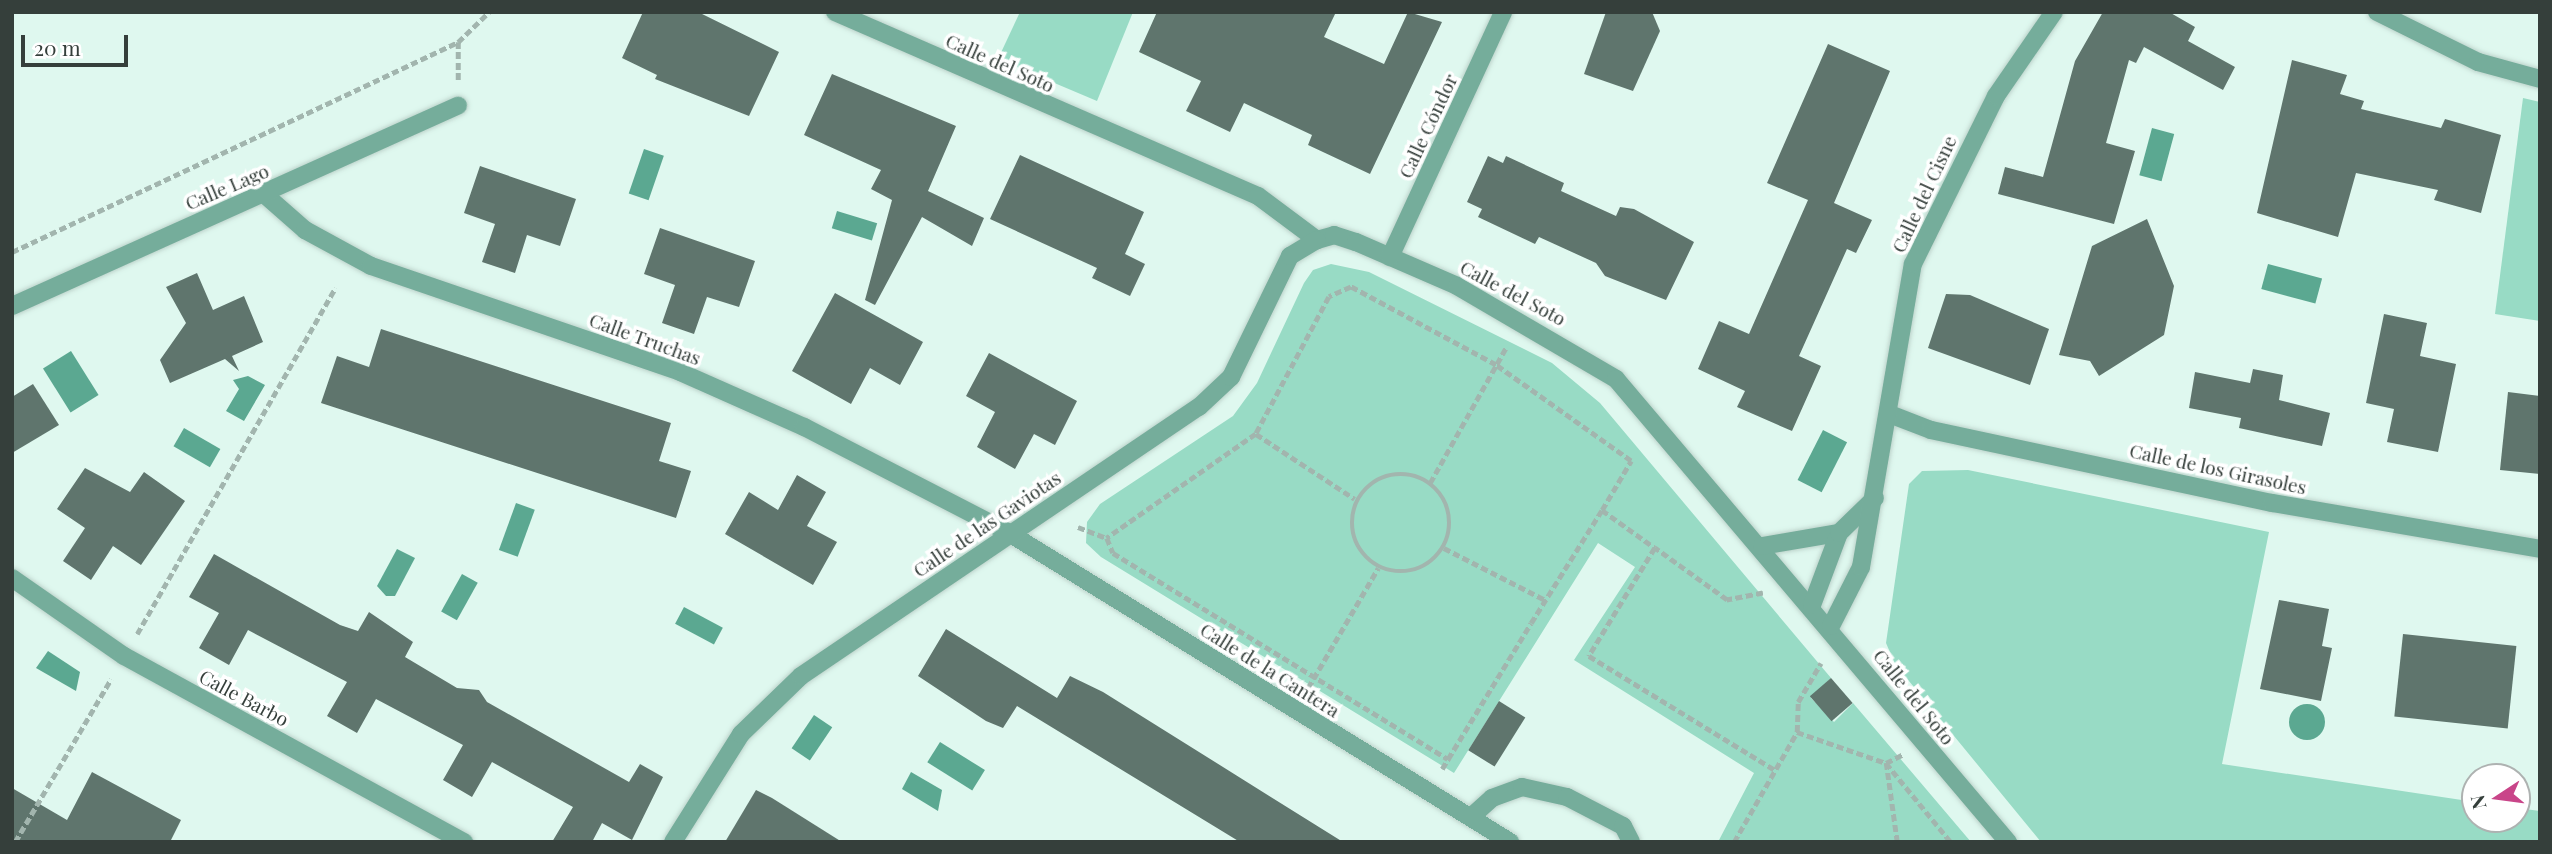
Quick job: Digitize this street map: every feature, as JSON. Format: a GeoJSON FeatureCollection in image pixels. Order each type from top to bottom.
{"type":"FeatureCollection","features":[{"type":"Feature","properties":{"kind":"street","name":"Calle del Soto"},"geometry":{"type":"LineString","coordinates":[[835,12],[1258,196],[1317,240],[1334,235],[1390,257],[1551,335],[1616,379],[1831,626],[2008,842]]}},
{"type":"Feature","properties":{"kind":"street","name":"Calle Cóndor"},"geometry":{"type":"LineString","coordinates":[[1390,257],[1503,12]]}},
{"type":"Feature","properties":{"kind":"street","name":"Calle del Cisne"},"geometry":{"type":"LineString","coordinates":[[1831,626],[1861,567],[1892,415],[1895,355],[1913,264],[1996,96],[2054,12]]}},
{"type":"Feature","properties":{"kind":"street"},"geometry":{"type":"LineString","coordinates":[[2377,12],[2478,62],[2540,79]]}},
{"type":"Feature","properties":{"kind":"street","name":"Calle Lago"},"geometry":{"type":"LineString","coordinates":[[12,306],[458,106]]}},
{"type":"Feature","properties":{"kind":"street","name":"Calle Truchas"},"geometry":{"type":"LineString","coordinates":[[264,194],[305,230],[371,266],[680,372],[804,426],[1009,534]]}},
{"type":"Feature","properties":{"kind":"street","name":"Calle de las Gaviotas"},"geometry":{"type":"LineString","coordinates":[[673,842],[741,734],[801,676],[1199,407],[1231,377],[1290,256],[1317,240]]}},
{"type":"Feature","properties":{"kind":"street","name":"Calle de los Girasoles"},"geometry":{"type":"LineString","coordinates":[[1892,415],[1931,430],[2272,503],[2540,548]]}},
{"type":"Feature","properties":{"kind":"street"},"geometry":{"type":"LineString","coordinates":[[1812,604],[1839,533],[1875,498]]}},
{"type":"Feature","properties":{"kind":"street"},"geometry":{"type":"LineString","coordinates":[[1762,546],[1839,533]]}},
{"type":"Feature","properties":{"kind":"street","name":"Calle de la Cantera"},"geometry":{"type":"LineString","coordinates":[[1009,534],[1510,842]]}},
{"type":"Feature","properties":{"kind":"street","name":"Calle Barbo"},"geometry":{"type":"LineString","coordinates":[[12,578],[124,656],[464,842]]}},
{"type":"Feature","properties":{"kind":"street"},"geometry":{"type":"LineString","coordinates":[[1471,817],[1492,797],[1522,786],[1567,797],[1623,826],[1631,842]]}},
{"type":"Feature","properties":{"kind":"path"},"geometry":{"type":"LineString","coordinates":[[12,252],[458,42],[489,12]]}},
{"type":"Feature","properties":{"kind":"path"},"geometry":{"type":"LineString","coordinates":[[458,42],[458,106]]}},
{"type":"Feature","properties":{"kind":"path"},"geometry":{"type":"LineString","coordinates":[[1107,538],[1256,433],[1329,298],[1351,286],[1496,365],[1631,461],[1437,776]]}},
{"type":"Feature","properties":{"kind":"path"},"geometry":{"type":"LineString","coordinates":[[137,634],[335,288]]}},
{"type":"Feature","properties":{"kind":"path"},"geometry":{"type":"LineString","coordinates":[[1430,483],[1514,334]]}},
{"type":"Feature","properties":{"kind":"path"},"geometry":{"type":"LineString","coordinates":[[1256,433],[1355,499]]}},
{"type":"Feature","properties":{"kind":"path"},"geometry":{"type":"LineString","coordinates":[[1410,474],[1430,483],[1450,514],[1444,548],[1410,571],[1378,568],[1358,546],[1355,499],[1388,476],[1410,474]]}},
{"type":"Feature","properties":{"kind":"path"},"geometry":{"type":"LineString","coordinates":[[1602,510],[1727,600],[1772,591]]}},
{"type":"Feature","properties":{"kind":"path"},"geometry":{"type":"LineString","coordinates":[[1078,527],[1107,538]]}},
{"type":"Feature","properties":{"kind":"path"},"geometry":{"type":"LineString","coordinates":[[1107,538],[1112,553],[1448,759]]}},
{"type":"Feature","properties":{"kind":"path"},"geometry":{"type":"LineString","coordinates":[[1444,548],[1545,600]]}},
{"type":"Feature","properties":{"kind":"path"},"geometry":{"type":"LineString","coordinates":[[1655,548],[1589,656],[1775,770]]}},
{"type":"Feature","properties":{"kind":"path"},"geometry":{"type":"LineString","coordinates":[[1305,693],[1378,568]]}},
{"type":"Feature","properties":{"kind":"path"},"geometry":{"type":"LineString","coordinates":[[1734,842],[1797,732],[1798,702],[1826,654]]}},
{"type":"Feature","properties":{"kind":"path"},"geometry":{"type":"LineString","coordinates":[[15,842],[111,678]]}},
{"type":"Feature","properties":{"kind":"path"},"geometry":{"type":"LineString","coordinates":[[1797,732],[1886,763],[1951,842]]}},
{"type":"Feature","properties":{"kind":"path"},"geometry":{"type":"LineString","coordinates":[[1886,763],[1906,753]]}},
{"type":"Feature","properties":{"kind":"path"},"geometry":{"type":"LineString","coordinates":[[1886,763],[1897,842]]}},
{"type":"Feature","properties":{"kind":"shaded area"},"geometry":{"type":"Polygon","coordinates":[[[1020,12],[1133,12],[1097,101],[998,59],[1020,12]]]}},
{"type":"Feature","properties":{"kind":"shaded area"},"geometry":{"type":"Polygon","coordinates":[[[2523,98],[2540,102],[2540,321],[2495,314],[2523,98]]]}},
{"type":"Feature","properties":{"kind":"shaded area"},"geometry":{"type":"Polygon","coordinates":[[[2152,128],[2174,134],[2162,181],[2139,175],[2152,128]]]}},
{"type":"Feature","properties":{"kind":"shaded area"},"geometry":{"type":"Polygon","coordinates":[[[644,149],[664,156],[649,200],[629,193],[644,149]]]}},
{"type":"Feature","properties":{"kind":"shaded area"},"geometry":{"type":"Polygon","coordinates":[[[837,211],[877,223],[872,240],[832,228],[837,211]]]}},
{"type":"Feature","properties":{"kind":"shaded area"},"geometry":{"type":"Polygon","coordinates":[[[1331,264],[1369,272],[1552,363],[1600,403],[1831,678],[1811,698],[1834,722],[1853,703],[1971,842],[1718,842],[1754,773],[1574,660],[1635,567],[1598,543],[1454,773],[1101,557],[1086,543],[1087,522],[1100,504],[1233,416],[1257,383],[1304,283],[1313,270],[1331,264]]]}},
{"type":"Feature","properties":{"kind":"shaded area"},"geometry":{"type":"Polygon","coordinates":[[[2268,264],[2322,278],[2315,304],[2261,289],[2268,264]]]}},
{"type":"Feature","properties":{"kind":"shaded area"},"geometry":{"type":"Polygon","coordinates":[[[71,351],[99,395],[71,413],[43,368],[71,351]]]}},
{"type":"Feature","properties":{"kind":"shaded area"},"geometry":{"type":"Polygon","coordinates":[[[248,376],[265,385],[244,421],[226,411],[239,389],[233,380],[248,376]]]}},
{"type":"Feature","properties":{"kind":"shaded area"},"geometry":{"type":"Polygon","coordinates":[[[184,428],[220,449],[210,467],[174,446],[184,428]]]}},
{"type":"Feature","properties":{"kind":"shaded area"},"geometry":{"type":"Polygon","coordinates":[[[1823,430],[1847,442],[1822,492],[1798,480],[1823,430]]]}},
{"type":"Feature","properties":{"kind":"shaded area"},"geometry":{"type":"Polygon","coordinates":[[[1968,470],[2269,532],[2222,764],[2461,800],[2461,833],[2531,833],[2531,810],[2540,811],[2540,842],[2041,842],[1895,664],[1886,643],[1909,484],[1922,471],[1968,470]]]}},
{"type":"Feature","properties":{"kind":"shaded area"},"geometry":{"type":"Polygon","coordinates":[[[516,503],[535,510],[518,557],[499,550],[516,503]]]}},
{"type":"Feature","properties":{"kind":"shaded area"},"geometry":{"type":"Polygon","coordinates":[[[397,549],[415,558],[395,596],[386,596],[377,586],[397,549]]]}},
{"type":"Feature","properties":{"kind":"shaded area"},"geometry":{"type":"Polygon","coordinates":[[[462,574],[478,583],[457,620],[441,612],[462,574]]]}},
{"type":"Feature","properties":{"kind":"shaded area"},"geometry":{"type":"Polygon","coordinates":[[[684,607],[723,628],[714,644],[675,624],[684,607]]]}},
{"type":"Feature","properties":{"kind":"shaded area"},"geometry":{"type":"Polygon","coordinates":[[[48,651],[80,672],[76,691],[36,668],[48,651]]]}},
{"type":"Feature","properties":{"kind":"shaded area"},"geometry":{"type":"Polygon","coordinates":[[[2307,704],[2320,709],[2325,722],[2320,735],[2307,740],[2294,735],[2289,722],[2294,709],[2307,704]]]}},
{"type":"Feature","properties":{"kind":"shaded area"},"geometry":{"type":"Polygon","coordinates":[[[814,715],[832,727],[810,760],[792,748],[814,715]]]}},
{"type":"Feature","properties":{"kind":"shaded area"},"geometry":{"type":"Polygon","coordinates":[[[940,742],[985,770],[972,790],[927,762],[940,742]]]}},
{"type":"Feature","properties":{"kind":"shaded area"},"geometry":{"type":"Polygon","coordinates":[[[911,772],[942,790],[938,811],[902,789],[911,772]]]}},
{"type":"Feature","properties":{"kind":"building"},"geometry":{"type":"Polygon","coordinates":[[[643,12],[698,12],[779,52],[749,116],[655,79],[657,75],[622,58],[643,12]]]}},
{"type":"Feature","properties":{"kind":"building"},"geometry":{"type":"Polygon","coordinates":[[[1157,12],[1336,12],[1324,37],[1384,64],[1408,12],[1442,22],[1370,174],[1308,145],[1312,135],[1244,103],[1230,132],[1186,111],[1201,81],[1139,52],[1157,12]]]}},
{"type":"Feature","properties":{"kind":"building"},"geometry":{"type":"Polygon","coordinates":[[[1606,12],[1652,12],[1660,31],[1633,91],[1584,74],[1606,12]]]}},
{"type":"Feature","properties":{"kind":"building"},"geometry":{"type":"Polygon","coordinates":[[[2103,12],[2169,12],[2195,27],[2188,41],[2235,67],[2223,90],[2144,47],[2136,63],[2129,60],[2106,143],[2135,151],[2114,224],[1998,194],[2005,167],[2043,177],[2075,61],[2103,12]]]}},
{"type":"Feature","properties":{"kind":"building"},"geometry":{"type":"Polygon","coordinates":[[[1828,44],[1890,71],[1834,203],[1872,220],[1856,253],[1847,249],[1799,356],[1821,366],[1792,431],[1737,407],[1745,391],[1698,369],[1719,321],[1749,334],[1808,200],[1767,183],[1828,44]]]}},
{"type":"Feature","properties":{"kind":"building"},"geometry":{"type":"Polygon","coordinates":[[[2292,60],[2347,75],[2340,94],[2364,101],[2361,109],[2441,128],[2445,119],[2501,135],[2481,213],[2434,200],[2438,190],[2356,173],[2338,237],[2257,213],[2292,60]]]}},
{"type":"Feature","properties":{"kind":"building"},"geometry":{"type":"Polygon","coordinates":[[[832,74],[956,126],[928,191],[984,218],[972,246],[922,217],[875,305],[865,300],[892,200],[871,189],[881,170],[804,135],[832,74]]]}},
{"type":"Feature","properties":{"kind":"building"},"geometry":{"type":"Polygon","coordinates":[[[1020,155],[1144,212],[1125,254],[1145,264],[1130,296],[1092,278],[1097,268],[990,219],[1020,155]]]}},
{"type":"Feature","properties":{"kind":"building"},"geometry":{"type":"Polygon","coordinates":[[[1488,156],[1503,163],[1506,156],[1564,183],[1561,191],[1616,216],[1620,207],[1634,209],[1694,242],[1666,300],[1605,276],[1596,263],[1539,237],[1535,244],[1478,217],[1482,209],[1467,202],[1488,156]]]}},
{"type":"Feature","properties":{"kind":"building"},"geometry":{"type":"Polygon","coordinates":[[[480,166],[576,199],[560,246],[527,235],[515,273],[482,262],[495,224],[464,213],[480,166]]]}},
{"type":"Feature","properties":{"kind":"building"},"geometry":{"type":"Polygon","coordinates":[[[2147,219],[2174,286],[2164,335],[2099,376],[2090,361],[2059,355],[2092,246],[2147,219]]]}},
{"type":"Feature","properties":{"kind":"building"},"geometry":{"type":"Polygon","coordinates":[[[660,228],[755,261],[739,307],[707,297],[694,334],[662,323],[675,285],[644,274],[660,228]]]}},
{"type":"Feature","properties":{"kind":"building"},"geometry":{"type":"Polygon","coordinates":[[[197,273],[213,310],[244,296],[263,342],[232,356],[239,371],[225,359],[170,383],[160,360],[186,323],[166,287],[197,273]]]}},
{"type":"Feature","properties":{"kind":"building"},"geometry":{"type":"Polygon","coordinates":[[[835,293],[923,342],[900,385],[870,368],[851,404],[792,371],[835,293]]]}},
{"type":"Feature","properties":{"kind":"building"},"geometry":{"type":"Polygon","coordinates":[[[1946,294],[1970,295],[2049,329],[2030,385],[1928,348],[1946,294]]]}},
{"type":"Feature","properties":{"kind":"building"},"geometry":{"type":"Polygon","coordinates":[[[2384,314],[2427,323],[2420,356],[2456,364],[2438,452],[2387,442],[2394,409],[2366,403],[2384,314]]]}},
{"type":"Feature","properties":{"kind":"building"},"geometry":{"type":"Polygon","coordinates":[[[381,329],[671,423],[659,461],[691,471],[676,518],[321,403],[337,356],[369,367],[381,329]]]}},
{"type":"Feature","properties":{"kind":"building"},"geometry":{"type":"Polygon","coordinates":[[[989,353],[1077,401],[1055,445],[1034,434],[1015,469],[977,447],[995,412],[966,396],[989,353]]]}},
{"type":"Feature","properties":{"kind":"building"},"geometry":{"type":"Polygon","coordinates":[[[2253,369],[2283,375],[2279,400],[2330,413],[2322,446],[2239,428],[2241,418],[2189,408],[2195,372],[2250,383],[2253,369]]]}},
{"type":"Feature","properties":{"kind":"building"},"geometry":{"type":"Polygon","coordinates":[[[33,384],[59,425],[12,453],[12,397],[33,384]]]}},
{"type":"Feature","properties":{"kind":"building"},"geometry":{"type":"Polygon","coordinates":[[[2508,392],[2540,396],[2540,474],[2500,470],[2508,392]]]}},
{"type":"Feature","properties":{"kind":"building"},"geometry":{"type":"Polygon","coordinates":[[[85,468],[130,492],[144,472],[185,501],[141,565],[113,546],[91,580],[63,561],[85,528],[57,509],[85,468]]]}},
{"type":"Feature","properties":{"kind":"building"},"geometry":{"type":"Polygon","coordinates":[[[797,475],[826,492],[807,526],[837,542],[813,585],[725,534],[749,492],[778,510],[797,475]]]}},
{"type":"Feature","properties":{"kind":"building"},"geometry":{"type":"Polygon","coordinates":[[[214,554],[340,625],[358,631],[369,612],[413,642],[405,657],[457,688],[479,690],[487,702],[629,782],[640,764],[663,777],[632,840],[602,823],[592,842],[552,842],[573,807],[492,762],[472,797],[443,780],[463,745],[376,699],[357,733],[327,716],[347,682],[248,630],[229,665],[199,648],[219,613],[189,597],[214,554]]]}},
{"type":"Feature","properties":{"kind":"building"},"geometry":{"type":"Polygon","coordinates":[[[2279,600],[2329,609],[2322,646],[2332,648],[2321,701],[2260,689],[2279,600]]]}},
{"type":"Feature","properties":{"kind":"building"},"geometry":{"type":"Polygon","coordinates":[[[946,629],[1057,698],[1070,676],[1103,692],[1343,842],[1240,842],[1017,706],[1003,728],[986,721],[918,676],[946,629]]]}},
{"type":"Feature","properties":{"kind":"building"},"geometry":{"type":"Polygon","coordinates":[[[2403,634],[2516,646],[2508,728],[2394,717],[2403,634]]]}},
{"type":"Feature","properties":{"kind":"building"},"geometry":{"type":"Polygon","coordinates":[[[1831,678],[1853,703],[1832,721],[1810,696],[1831,678]]]}},
{"type":"Feature","properties":{"kind":"building"},"geometry":{"type":"Polygon","coordinates":[[[1499,701],[1525,717],[1495,767],[1468,750],[1499,701]]]}},
{"type":"Feature","properties":{"kind":"building"},"geometry":{"type":"Polygon","coordinates":[[[92,772],[181,820],[170,842],[12,842],[12,788],[67,820],[92,772]]]}},
{"type":"Feature","properties":{"kind":"building"},"geometry":{"type":"Polygon","coordinates":[[[756,790],[772,798],[842,842],[725,842],[756,790]]]}}]}
